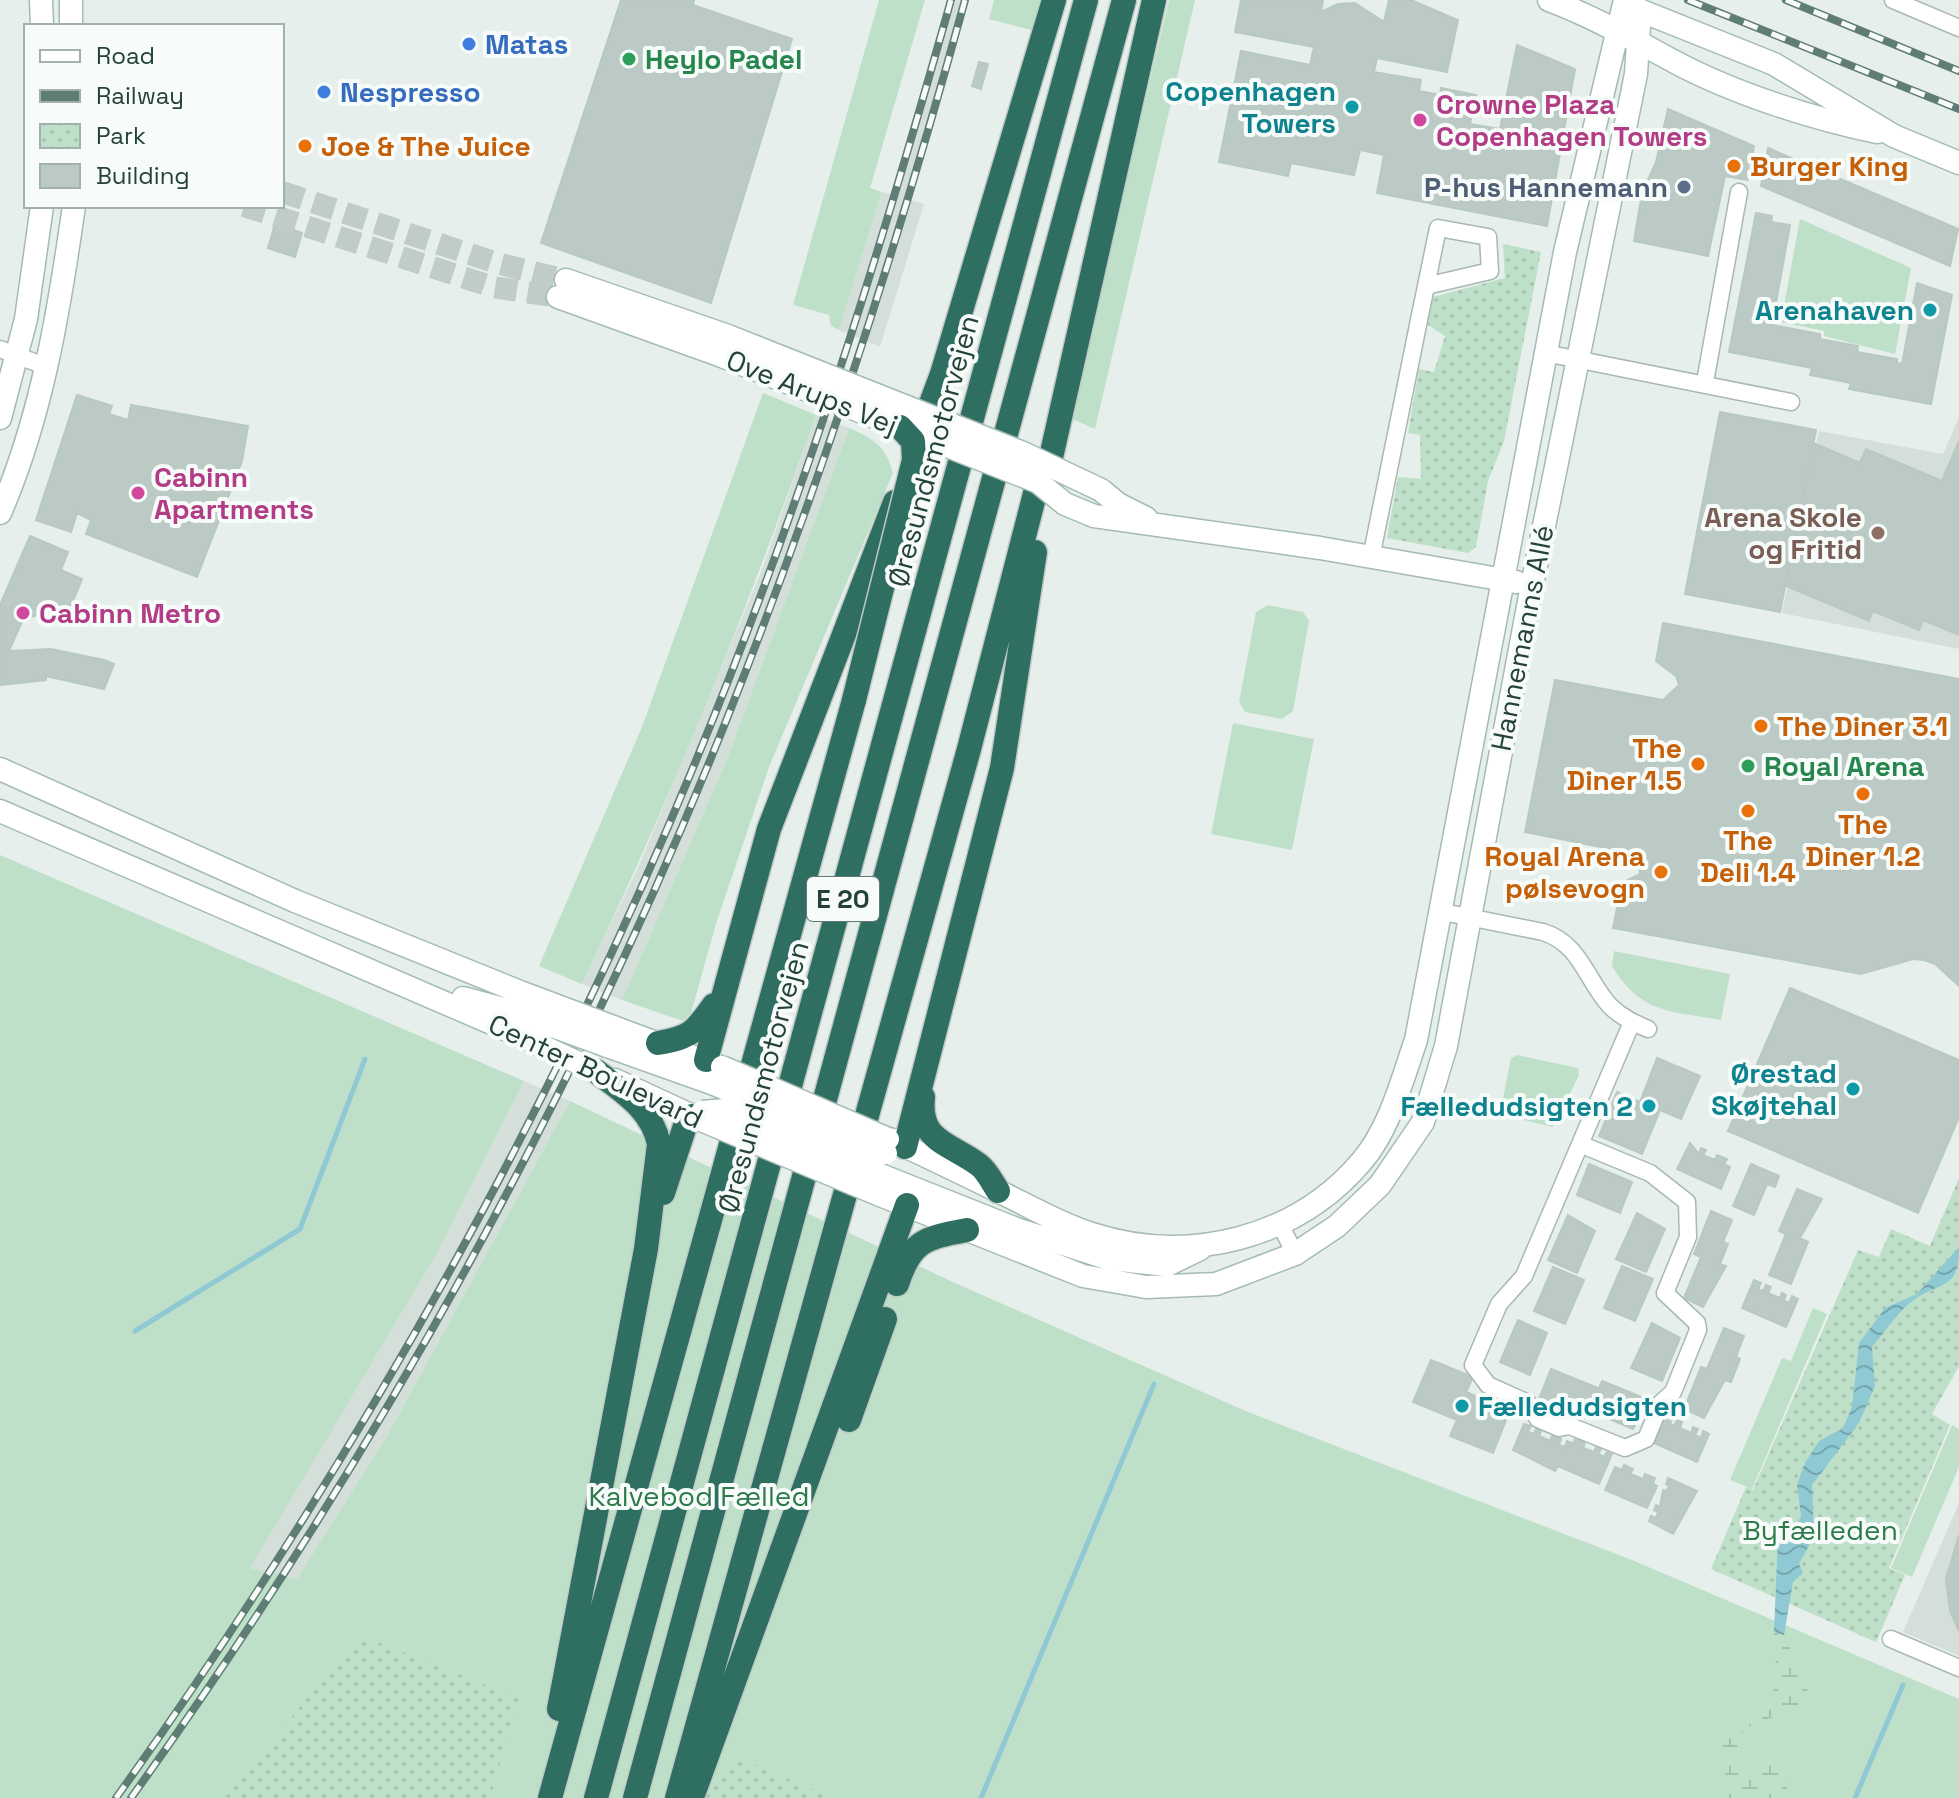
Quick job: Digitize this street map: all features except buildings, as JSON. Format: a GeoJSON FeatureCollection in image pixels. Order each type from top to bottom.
{"type":"FeatureCollection","features":[{"type":"Feature","properties":{"kind":"highway"},"geometry":{"type":"LineString","coordinates":[[711,1073],[722,993],[769,829],[942,374],[1054,0]]}},
{"type":"Feature","properties":{"kind":"highway","name":"Øresundsmotorvejen"},"geometry":{"type":"LineString","coordinates":[[596,1798],[1086,0]]}},
{"type":"Feature","properties":{"kind":"highway","name":"E 20"},"geometry":{"type":"LineString","coordinates":[[635,1798],[1124,0]]}},
{"type":"Feature","properties":{"kind":"highway"},"geometry":{"type":"LineString","coordinates":[[998,1191],[982,1167],[933,1137],[924,1122],[923,1102],[931,1047],[1002,768],[1050,447],[1154,0]]}},
{"type":"Feature","properties":{"kind":"highway"},"geometry":{"type":"LineString","coordinates":[[550,1798],[854,700],[914,460],[913,441],[900,427]]}},
{"type":"Feature","properties":{"kind":"highway"},"geometry":{"type":"LineString","coordinates":[[677,1798],[969,749],[1038,482],[1033,467],[1023,453]]}},
{"type":"Feature","properties":{"kind":"highway"},"geometry":{"type":"LineString","coordinates":[[658,1043],[684,1039],[697,1029],[722,993]]}},
{"type":"Feature","properties":{"kind":"highway"},"geometry":{"type":"LineString","coordinates":[[893,1146],[931,1047]]}},
{"type":"Feature","properties":{"kind":"highway"},"geometry":{"type":"LineString","coordinates":[[541,1798],[590,1560],[646,1249],[659,1144],[656,1127],[643,1109],[596,1071]]}},
{"type":"Feature","properties":{"kind":"highway"},"geometry":{"type":"LineString","coordinates":[[646,1249],[685,1126],[698,1116]]}},
{"type":"Feature","properties":{"kind":"highway"},"geometry":{"type":"LineString","coordinates":[[692,1798],[756,1616],[799,1509],[909,1195]]}},
{"type":"Feature","properties":{"kind":"highway"},"geometry":{"type":"LineString","coordinates":[[799,1509],[844,1434],[906,1257],[916,1245],[938,1235],[967,1230]]}},
{"type":"Feature","properties":{"kind":"street"},"geometry":{"type":"LineString","coordinates":[[41,0],[42,24]]}},
{"type":"Feature","properties":{"kind":"street"},"geometry":{"type":"LineString","coordinates":[[71,0],[71,24]]}},
{"type":"Feature","properties":{"kind":"street"},"geometry":{"type":"LineString","coordinates":[[1549,0],[1617,28],[1677,63],[1747,92],[1837,124],[1894,136]]}},
{"type":"Feature","properties":{"kind":"street"},"geometry":{"type":"LineString","coordinates":[[1893,0],[1959,28]]}},
{"type":"Feature","properties":{"kind":"street"},"geometry":{"type":"LineString","coordinates":[[1629,3],[1774,64],[1894,136],[1959,163]]}},
{"type":"Feature","properties":{"kind":"street","name":"Hannemanns Allé"},"geometry":{"type":"LineString","coordinates":[[1280,1224],[1322,1200],[1364,1160],[1392,1107],[1416,1040],[1545,353],[1590,136],[1617,28],[1629,3]]}},
{"type":"Feature","properties":{"kind":"street","name":"Hannemanns Allé"},"geometry":{"type":"LineString","coordinates":[[1295,1254],[1337,1226],[1380,1185],[1423,1122],[1446,1046],[1532,585],[1636,74],[1638,42],[1629,3]]}},
{"type":"Feature","properties":{"kind":"street"},"geometry":{"type":"LineString","coordinates":[[1705,382],[1739,192]]}},
{"type":"Feature","properties":{"kind":"street"},"geometry":{"type":"LineString","coordinates":[[0,418],[9,352],[42,208]]}},
{"type":"Feature","properties":{"kind":"street"},"geometry":{"type":"LineString","coordinates":[[0,513],[26,446],[47,367],[74,208]]}},
{"type":"Feature","properties":{"kind":"street"},"geometry":{"type":"LineString","coordinates":[[1371,558],[1426,286],[1438,228],[1488,237],[1490,271],[1426,286]]}},
{"type":"Feature","properties":{"kind":"street","name":"Ove Arups Vej"},"geometry":{"type":"LineString","coordinates":[[562,288],[1023,453],[1101,490],[1134,513],[1197,532]]}},
{"type":"Feature","properties":{"kind":"street","name":"Ove Arups Vej"},"geometry":{"type":"LineString","coordinates":[[723,346],[900,427],[1038,482],[1065,504],[1094,516],[1532,585]]}},
{"type":"Feature","properties":{"kind":"street"},"geometry":{"type":"LineString","coordinates":[[9,352],[47,367]]}},
{"type":"Feature","properties":{"kind":"street"},"geometry":{"type":"LineString","coordinates":[[1545,353],[1705,382],[1791,402]]}},
{"type":"Feature","properties":{"kind":"street","name":"Center Boulevard"},"geometry":{"type":"LineString","coordinates":[[0,769],[295,901],[511,1010],[596,1071],[698,1116],[909,1195],[967,1230],[1083,1276],[1146,1287],[1216,1284],[1295,1254]]}},
{"type":"Feature","properties":{"kind":"street","name":"Center Boulevard"},"geometry":{"type":"LineString","coordinates":[[0,811],[400,982],[612,1037],[658,1043],[711,1073],[893,1146],[1092,1234],[1144,1247],[1205,1246],[1249,1237],[1280,1224]]}},
{"type":"Feature","properties":{"kind":"street"},"geometry":{"type":"LineString","coordinates":[[1438,911],[1559,939],[1577,954],[1611,1008],[1648,1029]]}},
{"type":"Feature","properties":{"kind":"street"},"geometry":{"type":"LineString","coordinates":[[1580,1144],[1650,1173],[1686,1200],[1688,1237],[1665,1293],[1699,1328],[1673,1392],[1662,1402],[1646,1439],[1625,1448],[1570,1426],[1559,1428],[1538,1419],[1528,1403],[1488,1385],[1473,1365],[1499,1304],[1524,1276],[1580,1144],[1632,1022]]}},
{"type":"Feature","properties":{"kind":"street"},"geometry":{"type":"LineString","coordinates":[[612,1037],[711,1073],[698,1116]]}},
{"type":"Feature","properties":{"kind":"street"},"geometry":{"type":"LineString","coordinates":[[893,1146],[909,1195],[1110,1259],[1167,1265],[1205,1246]]}},
{"type":"Feature","properties":{"kind":"street"},"geometry":{"type":"LineString","coordinates":[[1280,1224],[1295,1254]]}},
{"type":"Feature","properties":{"kind":"street"},"geometry":{"type":"LineString","coordinates":[[1891,1639],[1959,1668]]}},
{"type":"Feature","properties":{"kind":"shaded area"},"geometry":{"type":"Polygon","coordinates":[[[947,0],[969,0],[911,200],[924,204],[880,347],[839,330],[882,192],[891,194],[947,0]]]}},
{"type":"Feature","properties":{"kind":"shaded area"},"geometry":{"type":"Polygon","coordinates":[[[816,415],[849,428],[728,757],[622,1000],[582,984],[640,863],[763,567],[816,415]]]}},
{"type":"Feature","properties":{"kind":"shaded area","name":"Arena Skole og Fritid"},"geometry":{"type":"Polygon","coordinates":[[[1959,417],[1959,649],[1782,613],[1819,431],[1943,454],[1959,417]]]}},
{"type":"Feature","properties":{"kind":"shaded area"},"geometry":{"type":"Polygon","coordinates":[[[524,1081],[570,1101],[388,1434],[297,1579],[249,1568],[440,1248],[524,1081]]]}},
{"type":"Feature","properties":{"kind":"shaded area"},"geometry":{"type":"Polygon","coordinates":[[[1959,1503],[1959,1656],[1903,1632],[1959,1503]]]}},
{"type":"Feature","properties":{"kind":"green space"},"geometry":{"type":"Polygon","coordinates":[[[879,0],[925,0],[870,188],[882,192],[839,330],[831,326],[829,315],[793,305],[879,0]]]}},
{"type":"Feature","properties":{"kind":"green space"},"geometry":{"type":"Polygon","coordinates":[[[994,0],[1044,0],[1035,31],[989,19],[994,0]]]}},
{"type":"Feature","properties":{"kind":"green space"},"geometry":{"type":"Polygon","coordinates":[[[1169,0],[1195,0],[1095,429],[1070,418],[1169,0]]]}},
{"type":"Feature","properties":{"kind":"green space"},"geometry":{"type":"Polygon","coordinates":[[[1800,219],[1911,268],[1895,354],[1824,336],[1824,331],[1781,322],[1800,219]]]}},
{"type":"Feature","properties":{"kind":"green space"},"geometry":{"type":"Polygon","coordinates":[[[1503,244],[1541,252],[1504,441],[1488,481],[1476,547],[1468,553],[1387,538],[1398,477],[1421,479],[1420,435],[1408,433],[1419,369],[1434,372],[1445,336],[1428,325],[1433,297],[1505,278],[1503,244]]]}},
{"type":"Feature","properties":{"kind":"green space"},"geometry":{"type":"Polygon","coordinates":[[[763,393],[816,415],[707,702],[647,844],[582,984],[539,966],[642,727],[763,393]]]}},
{"type":"Feature","properties":{"kind":"green space"},"geometry":{"type":"Polygon","coordinates":[[[849,428],[878,444],[887,456],[893,473],[769,767],[716,924],[691,1013],[683,1021],[622,1000],[728,757],[849,428]]]}},
{"type":"Feature","properties":{"kind":"green space"},"geometry":{"type":"Polygon","coordinates":[[[1268,605],[1303,612],[1309,621],[1293,711],[1282,719],[1245,712],[1239,702],[1256,612],[1268,605]]]}},
{"type":"Feature","properties":{"kind":"green space"},"geometry":{"type":"Polygon","coordinates":[[[1233,723],[1314,739],[1292,850],[1211,834],[1233,723]]]}},
{"type":"Feature","properties":{"kind":"green space","name":"Kalvebod Fælled"},"geometry":{"type":"Polygon","coordinates":[[[0,855],[524,1081],[440,1248],[250,1568],[297,1579],[388,1434],[570,1101],[955,1283],[1248,1412],[1632,1560],[1959,1699],[1959,1798],[0,1798],[0,855]]]}},
{"type":"Feature","properties":{"kind":"green space"},"geometry":{"type":"Polygon","coordinates":[[[1614,951],[1730,974],[1721,1020],[1672,1012],[1646,1002],[1623,982],[1612,966],[1614,951]]]}},
{"type":"Feature","properties":{"kind":"green space"},"geometry":{"type":"Polygon","coordinates":[[[1517,1055],[1578,1068],[1579,1075],[1553,1127],[1500,1114],[1511,1058],[1517,1055]]]}},
{"type":"Feature","properties":{"kind":"green space","name":"Byfælleden"},"geometry":{"type":"Polygon","coordinates":[[[1959,1178],[1959,1366],[1932,1414],[1950,1425],[1889,1568],[1905,1575],[1876,1642],[1711,1569],[1746,1487],[1753,1490],[1858,1250],[1879,1257],[1891,1229],[1930,1246],[1959,1178]]]}},
{"type":"Feature","properties":{"kind":"green space"},"geometry":{"type":"Polygon","coordinates":[[[1813,1308],[1827,1314],[1752,1489],[1730,1480],[1782,1358],[1791,1361],[1813,1308]]]}},
{"type":"Feature","properties":{"kind":"green space"},"geometry":{"type":"Polygon","coordinates":[[[1952,1425],[1959,1429],[1959,1467],[1912,1577],[1891,1568],[1952,1425]]]}},
{"type":"Feature","properties":{"kind":"green space"},"geometry":{"type":"Polygon","coordinates":[[[1774,1632],[1784,1635],[1803,1672],[1807,1693],[1796,1709],[1751,1725],[1744,1731],[1739,1739],[1737,1754],[1743,1765],[1781,1766],[1790,1780],[1784,1798],[1727,1798],[1723,1746],[1729,1731],[1767,1700],[1777,1685],[1774,1632]]]}},
{"type":"Feature","properties":{"kind":"green space"},"geometry":{"type":"Polygon","coordinates":[[[357,1638],[378,1642],[519,1698],[490,1798],[225,1798],[357,1638]]]}},
{"type":"Feature","properties":{"kind":"green space"},"geometry":{"type":"Polygon","coordinates":[[[742,1759],[833,1798],[699,1798],[705,1779],[742,1759]]]}},
{"type":"Feature","properties":{"kind":"water"},"geometry":{"type":"Polygon","coordinates":[[[1959,1247],[1956,1270],[1948,1282],[1909,1304],[1872,1347],[1875,1386],[1859,1423],[1812,1485],[1814,1536],[1799,1564],[1803,1573],[1793,1582],[1784,1635],[1774,1632],[1778,1536],[1793,1532],[1801,1516],[1797,1484],[1805,1463],[1819,1441],[1843,1428],[1852,1407],[1859,1343],[1885,1308],[1917,1294],[1959,1247]]]}},
{"type":"Feature","properties":{"kind":"waterway"},"geometry":{"type":"LineString","coordinates":[[135,1331],[300,1229],[365,1059]]}},
{"type":"Feature","properties":{"kind":"waterway"},"geometry":{"type":"LineString","coordinates":[[981,1798],[1154,1384]]}},
{"type":"Feature","properties":{"kind":"waterway"},"geometry":{"type":"LineString","coordinates":[[1855,1798],[1903,1685]]}},
{"type":"Feature","properties":{"kind":"tunnel"},"geometry":{"type":"LineString","coordinates":[[284,193],[500,264],[566,280]]}},
{"type":"Feature","properties":{"kind":"tunnel"},"geometry":{"type":"LineString","coordinates":[[250,208],[493,287],[558,297]]}},
{"type":"Feature","properties":{"kind":"railway"},"geometry":{"type":"LineString","coordinates":[[116,1798],[295,1532],[379,1395],[533,1115],[603,971],[669,824],[762,593],[876,256],[951,0]]}},
{"type":"Feature","properties":{"kind":"railway"},"geometry":{"type":"LineString","coordinates":[[131,1798],[302,1545],[382,1415],[531,1148],[599,1011],[722,731],[791,551],[884,278],[965,0]]}},
{"type":"Feature","properties":{"kind":"railway"},"geometry":{"type":"LineString","coordinates":[[1688,0],[1959,109]]}},
{"type":"Feature","properties":{"kind":"railway"},"geometry":{"type":"LineString","coordinates":[[1786,0],[1959,71]]}},
{"type":"Feature","properties":{"kind":"place","name":"Matas"},"geometry":{"type":"Point","coordinates":[469,44]}},
{"type":"Feature","properties":{"kind":"place","name":"Heylo Padel"},"geometry":{"type":"Point","coordinates":[629,59]}},
{"type":"Feature","properties":{"kind":"place","name":"Nespresso"},"geometry":{"type":"Point","coordinates":[324,92]}},
{"type":"Feature","properties":{"kind":"place","name":"Copenhagen Towers"},"geometry":{"type":"Point","coordinates":[1352,107]}},
{"type":"Feature","properties":{"kind":"place","name":"Crowne Plaza Copenhagen Towers"},"geometry":{"type":"Point","coordinates":[1420,120]}},
{"type":"Feature","properties":{"kind":"place","name":"Joe & The Juice"},"geometry":{"type":"Point","coordinates":[305,146]}},
{"type":"Feature","properties":{"kind":"place","name":"Burger King"},"geometry":{"type":"Point","coordinates":[1734,166]}},
{"type":"Feature","properties":{"kind":"place","name":"P-hus Hannemann"},"geometry":{"type":"Point","coordinates":[1684,187]}},
{"type":"Feature","properties":{"kind":"place","name":"Arenahaven"},"geometry":{"type":"Point","coordinates":[1930,310]}},
{"type":"Feature","properties":{"kind":"place","name":"Cabinn Apartments"},"geometry":{"type":"Point","coordinates":[138,493]}},
{"type":"Feature","properties":{"kind":"place","name":"Arena Skole og Fritid"},"geometry":{"type":"Point","coordinates":[1878,533]}},
{"type":"Feature","properties":{"kind":"place","name":"Cabinn Metro"},"geometry":{"type":"Point","coordinates":[23,613]}},
{"type":"Feature","properties":{"kind":"place","name":"The Diner 3.1"},"geometry":{"type":"Point","coordinates":[1761,726]}},
{"type":"Feature","properties":{"kind":"place","name":"The Diner 1.5"},"geometry":{"type":"Point","coordinates":[1698,764]}},
{"type":"Feature","properties":{"kind":"place","name":"Royal Arena"},"geometry":{"type":"Point","coordinates":[1748,766]}},
{"type":"Feature","properties":{"kind":"place","name":"The Diner 1.2"},"geometry":{"type":"Point","coordinates":[1863,794]}},
{"type":"Feature","properties":{"kind":"place","name":"The Deli 1.4"},"geometry":{"type":"Point","coordinates":[1748,811]}},
{"type":"Feature","properties":{"kind":"place","name":"Royal Arena pølsevogn"},"geometry":{"type":"Point","coordinates":[1661,872]}},
{"type":"Feature","properties":{"kind":"place","name":"Ørestad Skøjtehal"},"geometry":{"type":"Point","coordinates":[1853,1089]}},
{"type":"Feature","properties":{"kind":"place","name":"Fælledudsigten 2"},"geometry":{"type":"Point","coordinates":[1649,1106]}},
{"type":"Feature","properties":{"kind":"place","name":"Fælledudsigten"},"geometry":{"type":"Point","coordinates":[1462,1406]}}]}
